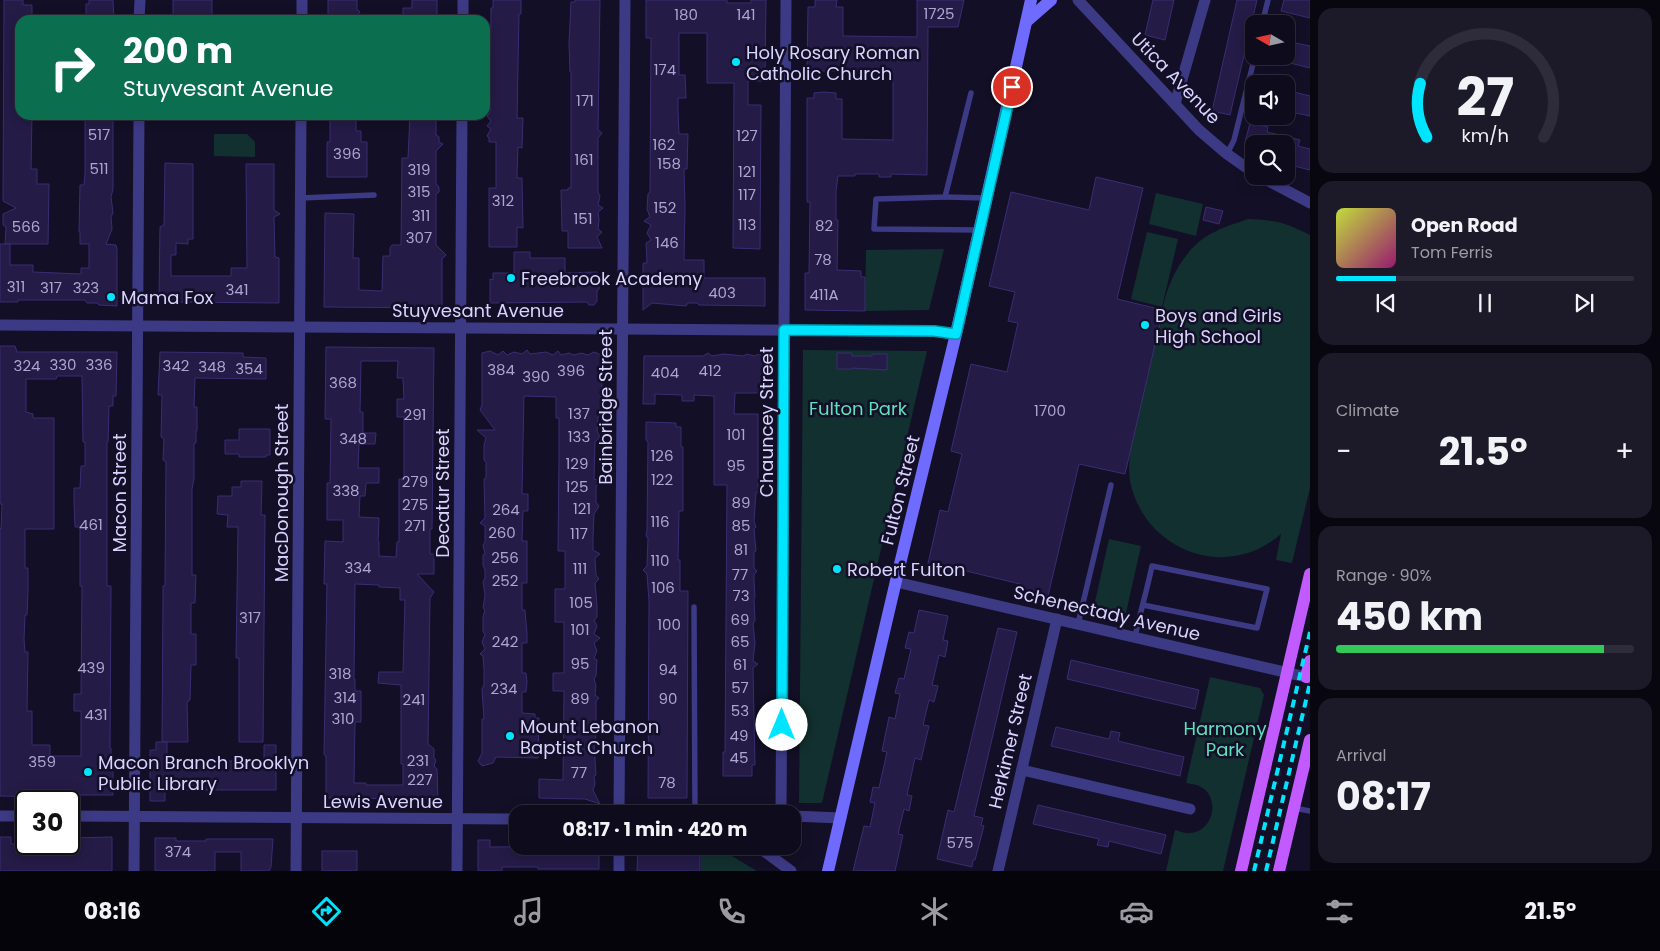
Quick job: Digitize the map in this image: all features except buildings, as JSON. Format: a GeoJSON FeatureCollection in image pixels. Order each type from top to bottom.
{"type":"FeatureCollection","features":[{"type":"Feature","properties":{"kind":"main road","name":"Fulton Street"},"geometry":{"type":"LineString","coordinates":[[828,871],[956,334],[1031,0]]}},
{"type":"Feature","properties":{"kind":"main road"},"geometry":{"type":"LineString","coordinates":[[1027,21],[1051,0]]}},
{"type":"Feature","properties":{"kind":"main road"},"geometry":{"type":"LineString","coordinates":[[1241,871],[1310,574]]}},
{"type":"Feature","properties":{"kind":"main road"},"geometry":{"type":"LineString","coordinates":[[1308,677],[1310,660]]}},
{"type":"Feature","properties":{"kind":"main road"},"geometry":{"type":"LineString","coordinates":[[1280,871],[1310,740]]}},
{"type":"Feature","properties":{"kind":"street"},"geometry":{"type":"LineString","coordinates":[[140,0],[140,15]]}},
{"type":"Feature","properties":{"kind":"street"},"geometry":{"type":"LineString","coordinates":[[302,0],[302,15]]}},
{"type":"Feature","properties":{"kind":"street"},"geometry":{"type":"LineString","coordinates":[[463,0],[463,15]]}},
{"type":"Feature","properties":{"kind":"street","name":"Bainbridge Street"},"geometry":{"type":"LineString","coordinates":[[619,805],[625,0]]}},
{"type":"Feature","properties":{"kind":"street","name":"Chauncey Street"},"geometry":{"type":"LineString","coordinates":[[781,805],[786,0]]}},
{"type":"Feature","properties":{"kind":"street","name":"Utica Avenue"},"geometry":{"type":"LineString","coordinates":[[1078,0],[1199,130],[1245,167]]}},
{"type":"Feature","properties":{"kind":"street"},"geometry":{"type":"LineString","coordinates":[[1175,104],[1205,0]]}},
{"type":"Feature","properties":{"kind":"street","name":"Macon Street"},"geometry":{"type":"LineString","coordinates":[[134,871],[139,120]]}},
{"type":"Feature","properties":{"kind":"street","name":"MacDonough Street"},"geometry":{"type":"LineString","coordinates":[[296,871],[301,120]]}},
{"type":"Feature","properties":{"kind":"street","name":"Decatur Street"},"geometry":{"type":"LineString","coordinates":[[457,871],[462,120]]}},
{"type":"Feature","properties":{"kind":"street"},"geometry":{"type":"LineString","coordinates":[[1275,185],[1310,204]]}},
{"type":"Feature","properties":{"kind":"street","name":"Stuyvesant Avenue"},"geometry":{"type":"LineString","coordinates":[[0,325],[934,331],[956,334]]}},
{"type":"Feature","properties":{"kind":"street","name":"Schenectady Avenue"},"geometry":{"type":"LineString","coordinates":[[896,582],[1308,677]]}},
{"type":"Feature","properties":{"kind":"street","name":"Herkimer Street"},"geometry":{"type":"LineString","coordinates":[[998,871],[1057,620]]}},
{"type":"Feature","properties":{"kind":"street"},"geometry":{"type":"LineString","coordinates":[[1022,770],[1190,809]]}},
{"type":"Feature","properties":{"kind":"street"},"geometry":{"type":"LineString","coordinates":[[0,816],[15,816]]}},
{"type":"Feature","properties":{"kind":"street","name":"Lewis Avenue"},"geometry":{"type":"LineString","coordinates":[[80,816],[509,819]]}},
{"type":"Feature","properties":{"kind":"street"},"geometry":{"type":"LineString","coordinates":[[801,816],[841,818]]}},
{"type":"Feature","properties":{"kind":"street"},"geometry":{"type":"LineString","coordinates":[[619,855],[619,871]]}},
{"type":"Feature","properties":{"kind":"street"},"geometry":{"type":"LineString","coordinates":[[769,855],[791,871]]}},
{"type":"Feature","properties":{"kind":"lane"},"geometry":{"type":"LineString","coordinates":[[1264,15],[1268,0]]}},
{"type":"Feature","properties":{"kind":"lane"},"geometry":{"type":"LineString","coordinates":[[1227,154],[1234,140],[1252,65]]}},
{"type":"Feature","properties":{"kind":"lane"},"geometry":{"type":"LineString","coordinates":[[945,197],[971,92]]}},
{"type":"Feature","properties":{"kind":"lane"},"geometry":{"type":"LineString","coordinates":[[300,198],[374,195]]}},
{"type":"Feature","properties":{"kind":"lane"},"geometry":{"type":"LineString","coordinates":[[980,230],[874,229],[876,199],[987,198]]}},
{"type":"Feature","properties":{"kind":"lane"},"geometry":{"type":"LineString","coordinates":[[1078,624],[1111,485]]}},
{"type":"Feature","properties":{"kind":"lane"},"geometry":{"type":"LineString","coordinates":[[1135,637],[1152,566],[1267,590],[1257,628],[1143,605]]}},
{"type":"Feature","properties":{"kind":"lane"},"geometry":{"type":"LineString","coordinates":[[694,607],[695,805]]}},
{"type":"Feature","properties":{"kind":"lane"},"geometry":{"type":"LineString","coordinates":[[1294,808],[1310,811]]}},
{"type":"Feature","properties":{"kind":"green space"},"geometry":{"type":"Polygon","coordinates":[[[214,134],[247,134],[255,142],[255,157],[214,156],[214,134]]]}},
{"type":"Feature","properties":{"kind":"green space"},"geometry":{"type":"Polygon","coordinates":[[[1156,193],[1203,204],[1196,236],[1149,224],[1156,193]]]}},
{"type":"Feature","properties":{"kind":"green space"},"geometry":{"type":"Polygon","coordinates":[[[1248,219],[1280,222],[1310,235],[1310,488],[1292,563],[1276,560],[1281,534],[1260,548],[1237,556],[1213,557],[1190,552],[1170,541],[1152,526],[1138,505],[1130,481],[1129,469],[1132,440],[1161,312],[1173,278],[1185,257],[1201,240],[1216,231],[1248,219]]]}},
{"type":"Feature","properties":{"kind":"green space"},"geometry":{"type":"Polygon","coordinates":[[[1147,232],[1178,239],[1162,307],[1131,299],[1147,232]]]}},
{"type":"Feature","properties":{"kind":"green space"},"geometry":{"type":"Polygon","coordinates":[[[944,249],[929,310],[865,311],[866,250],[944,249]]]}},
{"type":"Feature","properties":{"kind":"green space","name":"Fulton Park"},"geometry":{"type":"Polygon","coordinates":[[[803,350],[927,351],[822,803],[799,803],[803,350]]]}},
{"type":"Feature","properties":{"kind":"green space"},"geometry":{"type":"Polygon","coordinates":[[[1109,539],[1141,546],[1126,613],[1094,606],[1109,539]]]}},
{"type":"Feature","properties":{"kind":"green space","name":"Harmony Park"},"geometry":{"type":"Polygon","coordinates":[[[1210,677],[1260,688],[1264,695],[1223,871],[1166,871],[1175,830],[1184,833],[1198,831],[1209,821],[1212,814],[1211,799],[1207,792],[1199,786],[1186,783],[1210,677]]]}},
{"type":"Feature","properties":{"kind":"green space"},"geometry":{"type":"Polygon","coordinates":[[[701,855],[730,855],[757,871],[701,871],[701,855]]]}},
{"type":"Feature","properties":{"kind":"railway"},"geometry":{"type":"LineString","coordinates":[[1254,871],[1310,632]]}},
{"type":"Feature","properties":{"kind":"railway"},"geometry":{"type":"LineString","coordinates":[[1266,871],[1310,683]]}},
{"type":"Feature","properties":{"kind":"place","name":"Holy Rosary Roman Catholic Church"},"geometry":{"type":"Point","coordinates":[736,62]}},
{"type":"Feature","properties":{"kind":"place","name":"Freebrook Academy"},"geometry":{"type":"Point","coordinates":[511,278]}},
{"type":"Feature","properties":{"kind":"place","name":"Mama Fox"},"geometry":{"type":"Point","coordinates":[111,297]}},
{"type":"Feature","properties":{"kind":"place","name":"Boys and Girls High School"},"geometry":{"type":"Point","coordinates":[1145,325]}},
{"type":"Feature","properties":{"kind":"place","name":"Robert Fulton"},"geometry":{"type":"Point","coordinates":[837,569]}},
{"type":"Feature","properties":{"kind":"place","name":"Mount Lebanon Baptist Church"},"geometry":{"type":"Point","coordinates":[510,736]}},
{"type":"Feature","properties":{"kind":"place","name":"Macon Branch Brooklyn Public Library"},"geometry":{"type":"Point","coordinates":[88,772]}},
{"type":"Feature","properties":{"kind":"route"},"geometry":{"type":"LineString","coordinates":[[782,725],[784,330],[934,331],[956,334],[1012,87]]}}]}
